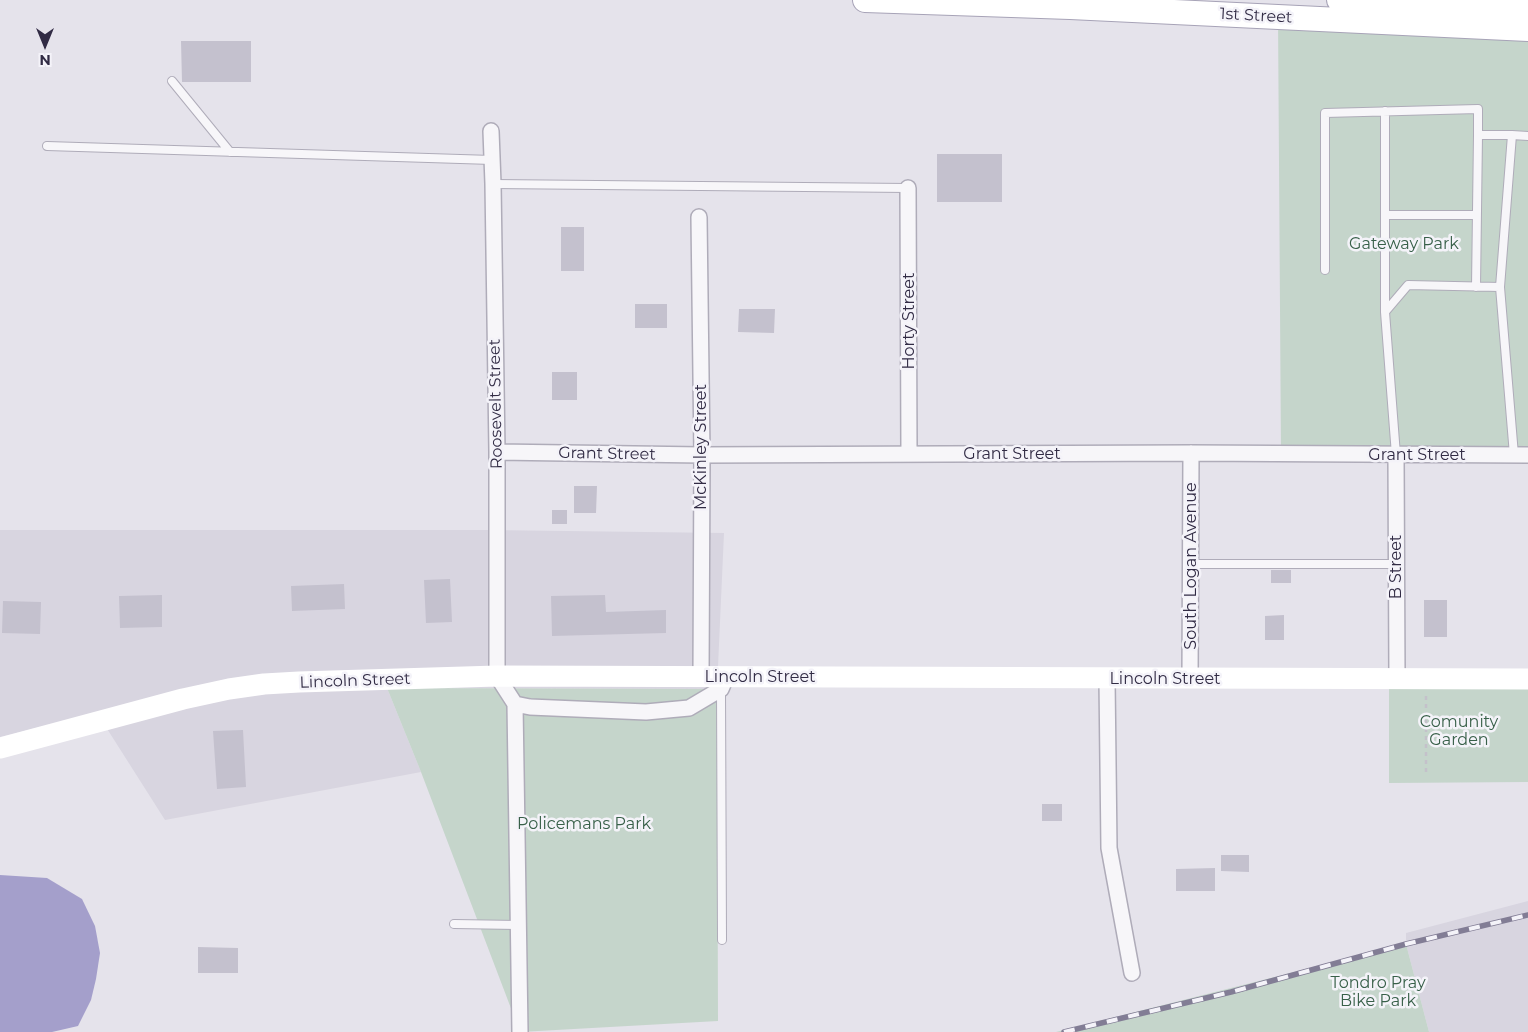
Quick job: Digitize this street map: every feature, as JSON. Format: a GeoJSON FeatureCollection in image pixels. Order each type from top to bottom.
{"type":"FeatureCollection","features":[{"type":"Feature","properties":{"kind":"main road","name":"1st Street"},"geometry":{"type":"LineString","coordinates":[[865,0],[1070,7],[1528,29]]}},
{"type":"Feature","properties":{"kind":"main road"},"geometry":{"type":"LineString","coordinates":[[1339,0],[1528,12]]}},
{"type":"Feature","properties":{"kind":"main road","name":"Lincoln Street"},"geometry":{"type":"LineString","coordinates":[[0,748],[183,699],[229,689],[299,682],[497,676],[701,677],[724,683],[1107,679],[1528,679]]}},
{"type":"Feature","properties":{"kind":"street","name":"Roosevelt Street"},"geometry":{"type":"LineString","coordinates":[[491,131],[497,676]]}},
{"type":"Feature","properties":{"kind":"street","name":"Horty Street"},"geometry":{"type":"LineString","coordinates":[[908,188],[909,454]]}},
{"type":"Feature","properties":{"kind":"street","name":"McKinley Street"},"geometry":{"type":"LineString","coordinates":[[699,217],[702,455],[701,677]]}},
{"type":"Feature","properties":{"kind":"street","name":"Grant Street"},"geometry":{"type":"LineString","coordinates":[[496,452],[702,455],[1191,453],[1521,455]]}},
{"type":"Feature","properties":{"kind":"street","name":"South Logan Avenue"},"geometry":{"type":"LineString","coordinates":[[1190,679],[1191,453]]}},
{"type":"Feature","properties":{"kind":"street","name":"B Street"},"geometry":{"type":"LineString","coordinates":[[1396,455],[1397,680]]}},
{"type":"Feature","properties":{"kind":"street"},"geometry":{"type":"LineString","coordinates":[[497,676],[515,704],[520,1032]]}},
{"type":"Feature","properties":{"kind":"street"},"geometry":{"type":"LineString","coordinates":[[1107,679],[1109,848],[1132,973]]}},
{"type":"Feature","properties":{"kind":"street"},"geometry":{"type":"LineString","coordinates":[[515,704],[530,708],[646,712],[689,708],[724,683]]}},
{"type":"Feature","properties":{"kind":"lane"},"geometry":{"type":"LineString","coordinates":[[172,81],[230,152]]}},
{"type":"Feature","properties":{"kind":"lane"},"geometry":{"type":"LineString","coordinates":[[1325,270],[1325,113],[1478,109],[1476,287]]}},
{"type":"Feature","properties":{"kind":"lane"},"geometry":{"type":"LineString","coordinates":[[1385,112],[1385,312],[1396,455]]}},
{"type":"Feature","properties":{"kind":"lane"},"geometry":{"type":"LineString","coordinates":[[1478,136],[1528,136]]}},
{"type":"Feature","properties":{"kind":"lane"},"geometry":{"type":"LineString","coordinates":[[1512,136],[1500,287],[1521,455]]}},
{"type":"Feature","properties":{"kind":"lane"},"geometry":{"type":"LineString","coordinates":[[47,146],[492,160]]}},
{"type":"Feature","properties":{"kind":"lane"},"geometry":{"type":"LineString","coordinates":[[493,184],[908,188]]}},
{"type":"Feature","properties":{"kind":"lane"},"geometry":{"type":"LineString","coordinates":[[1385,215],[1477,215]]}},
{"type":"Feature","properties":{"kind":"lane"},"geometry":{"type":"LineString","coordinates":[[1385,312],[1408,285],[1500,287]]}},
{"type":"Feature","properties":{"kind":"lane"},"geometry":{"type":"LineString","coordinates":[[1191,564],[1396,564]]}},
{"type":"Feature","properties":{"kind":"lane"},"geometry":{"type":"LineString","coordinates":[[722,940],[724,683]]}},
{"type":"Feature","properties":{"kind":"lane"},"geometry":{"type":"LineString","coordinates":[[454,924],[518,925]]}},
{"type":"Feature","properties":{"kind":"path"},"geometry":{"type":"LineString","coordinates":[[1426,680],[1426,774]]}},
{"type":"Feature","properties":{"kind":"shaded area"},"geometry":{"type":"Polygon","coordinates":[[[0,530],[488,530],[724,533],[717,689],[387,688],[421,772],[165,820],[97,713],[0,737],[0,530]]]}},
{"type":"Feature","properties":{"kind":"shaded area"},"geometry":{"type":"Polygon","coordinates":[[[0,875],[47,878],[82,899],[95,926],[100,953],[91,1000],[78,1026],[52,1032],[0,1032],[0,875]]]}},
{"type":"Feature","properties":{"kind":"shaded area"},"geometry":{"type":"Polygon","coordinates":[[[1528,901],[1528,1032],[1429,1032],[1406,944],[1406,933],[1528,901]]]}},
{"type":"Feature","properties":{"kind":"green space","name":"Gateway Park"},"geometry":{"type":"Polygon","coordinates":[[[1278,17],[1528,34],[1528,455],[1281,454],[1278,17]]]}},
{"type":"Feature","properties":{"kind":"green space","name":"Comunity Garden"},"geometry":{"type":"Polygon","coordinates":[[[1528,679],[1528,782],[1389,783],[1389,680],[1528,679]]]}},
{"type":"Feature","properties":{"kind":"green space","name":"Policemans Park"},"geometry":{"type":"Polygon","coordinates":[[[387,688],[717,689],[718,1021],[520,1032],[387,688]]]}},
{"type":"Feature","properties":{"kind":"green space","name":"Tondro Pray Bike Park"},"geometry":{"type":"Polygon","coordinates":[[[1406,944],[1429,1032],[1056,1032],[1406,944]]]}},
{"type":"Feature","properties":{"kind":"building"},"geometry":{"type":"Polygon","coordinates":[[[181,41],[251,41],[251,82],[182,82],[181,41]]]}},
{"type":"Feature","properties":{"kind":"building"},"geometry":{"type":"Polygon","coordinates":[[[937,154],[1002,154],[1002,202],[937,202],[937,154]]]}},
{"type":"Feature","properties":{"kind":"building"},"geometry":{"type":"Polygon","coordinates":[[[561,227],[584,227],[584,271],[561,271],[561,227]]]}},
{"type":"Feature","properties":{"kind":"building"},"geometry":{"type":"Polygon","coordinates":[[[635,304],[667,304],[667,328],[635,328],[635,304]]]}},
{"type":"Feature","properties":{"kind":"building"},"geometry":{"type":"Polygon","coordinates":[[[739,309],[775,309],[774,333],[738,332],[739,309]]]}},
{"type":"Feature","properties":{"kind":"building"},"geometry":{"type":"Polygon","coordinates":[[[552,372],[577,372],[577,400],[552,400],[552,372]]]}},
{"type":"Feature","properties":{"kind":"building"},"geometry":{"type":"Polygon","coordinates":[[[574,486],[597,486],[596,513],[574,513],[574,486]]]}},
{"type":"Feature","properties":{"kind":"building"},"geometry":{"type":"Polygon","coordinates":[[[552,510],[567,510],[567,524],[552,524],[552,510]]]}},
{"type":"Feature","properties":{"kind":"building"},"geometry":{"type":"Polygon","coordinates":[[[1271,570],[1291,570],[1291,583],[1271,583],[1271,570]]]}},
{"type":"Feature","properties":{"kind":"building"},"geometry":{"type":"Polygon","coordinates":[[[450,579],[452,622],[426,623],[424,580],[450,579]]]}},
{"type":"Feature","properties":{"kind":"building"},"geometry":{"type":"Polygon","coordinates":[[[344,584],[345,609],[292,611],[291,586],[344,584]]]}},
{"type":"Feature","properties":{"kind":"building"},"geometry":{"type":"Polygon","coordinates":[[[162,595],[162,627],[120,628],[119,596],[162,595]]]}},
{"type":"Feature","properties":{"kind":"building"},"geometry":{"type":"Polygon","coordinates":[[[605,595],[606,612],[666,610],[666,633],[552,636],[551,596],[605,595]]]}},
{"type":"Feature","properties":{"kind":"building"},"geometry":{"type":"Polygon","coordinates":[[[1424,600],[1447,600],[1447,637],[1424,637],[1424,600]]]}},
{"type":"Feature","properties":{"kind":"building"},"geometry":{"type":"Polygon","coordinates":[[[3,601],[41,602],[40,634],[2,633],[3,601]]]}},
{"type":"Feature","properties":{"kind":"building"},"geometry":{"type":"Polygon","coordinates":[[[1284,615],[1284,640],[1265,640],[1265,616],[1284,615]]]}},
{"type":"Feature","properties":{"kind":"building"},"geometry":{"type":"Polygon","coordinates":[[[243,730],[246,787],[217,789],[213,731],[243,730]]]}},
{"type":"Feature","properties":{"kind":"building"},"geometry":{"type":"Polygon","coordinates":[[[1042,804],[1062,804],[1062,821],[1042,821],[1042,804]]]}},
{"type":"Feature","properties":{"kind":"building"},"geometry":{"type":"Polygon","coordinates":[[[1221,855],[1249,855],[1249,872],[1221,871],[1221,855]]]}},
{"type":"Feature","properties":{"kind":"building"},"geometry":{"type":"Polygon","coordinates":[[[1215,868],[1215,891],[1176,891],[1176,869],[1215,868]]]}},
{"type":"Feature","properties":{"kind":"building"},"geometry":{"type":"Polygon","coordinates":[[[198,947],[238,948],[238,973],[198,973],[198,947]]]}},
{"type":"Feature","properties":{"kind":"railway"},"geometry":{"type":"LineString","coordinates":[[1064,1032],[1231,992],[1406,944],[1528,915]]}}]}
